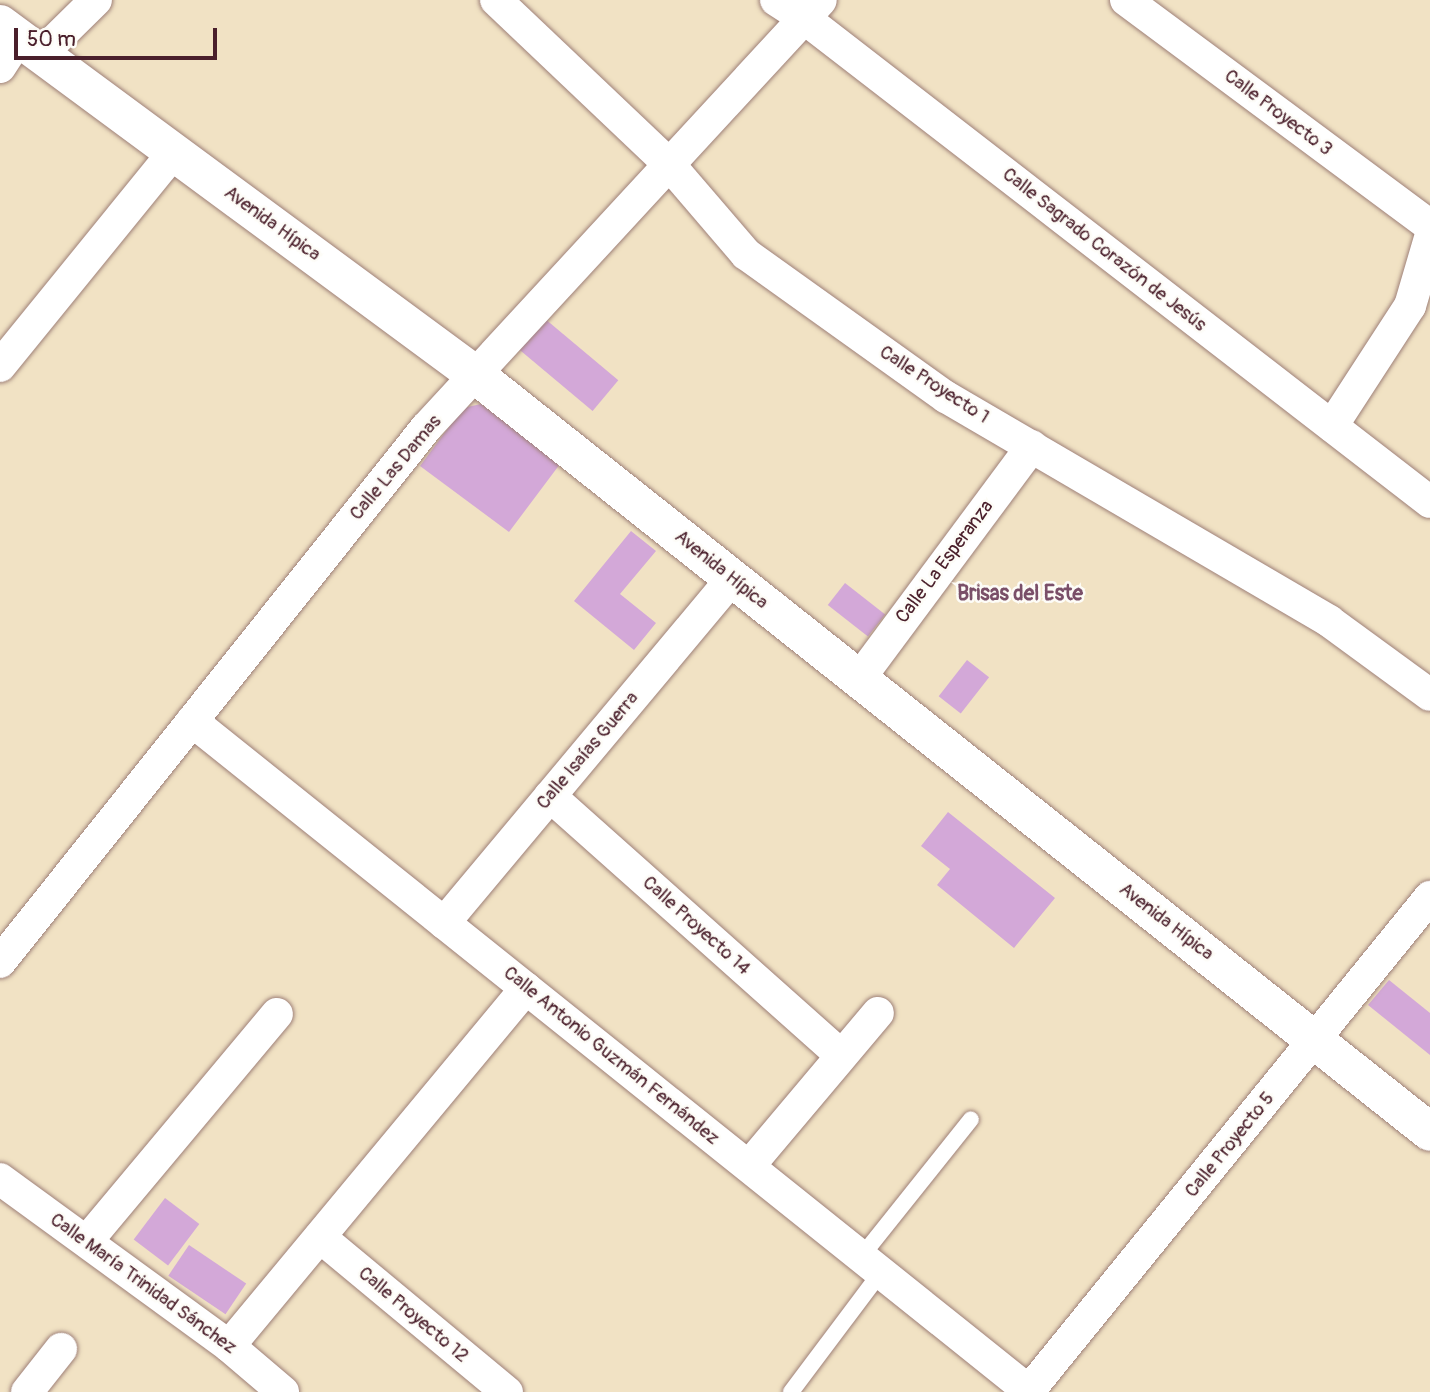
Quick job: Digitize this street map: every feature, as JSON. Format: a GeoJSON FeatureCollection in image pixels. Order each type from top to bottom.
{"type":"FeatureCollection","features":[{"type":"Feature","properties":{"kind":"street"},"geometry":{"type":"LineString","coordinates":[[15,46],[96,0]]}},
{"type":"Feature","properties":{"kind":"street","name":"Calle Proyecto 1"},"geometry":{"type":"LineString","coordinates":[[496,0],[668,163],[746,254],[946,397],[1329,621],[1430,695]]}},
{"type":"Feature","properties":{"kind":"street","name":"Calle Sagrado Corazón de Jesús"},"geometry":{"type":"LineString","coordinates":[[776,0],[812,9],[1430,502]]}},
{"type":"Feature","properties":{"kind":"street","name":"Calle Proyecto 3"},"geometry":{"type":"LineString","coordinates":[[1126,0],[1430,226]]}},
{"type":"Feature","properties":{"kind":"street","name":"Calle Las Damas"},"geometry":{"type":"LineString","coordinates":[[0,962],[426,428],[477,376],[668,163],[812,9]]}},
{"type":"Feature","properties":{"kind":"street","name":"Avenida Hípica"},"geometry":{"type":"LineString","coordinates":[[15,46],[174,152],[477,376],[1430,1132]]}},
{"type":"Feature","properties":{"kind":"street"},"geometry":{"type":"LineString","coordinates":[[0,366],[174,152]]}},
{"type":"Feature","properties":{"kind":"street"},"geometry":{"type":"LineString","coordinates":[[1332,426],[1410,306],[1430,238]]}},
{"type":"Feature","properties":{"kind":"street","name":"Calle La Esperanza"},"geometry":{"type":"LineString","coordinates":[[859,679],[1032,446]]}},
{"type":"Feature","properties":{"kind":"street","name":"Calle Isaías Guerra"},"geometry":{"type":"LineString","coordinates":[[444,923],[732,579]]}},
{"type":"Feature","properties":{"kind":"street","name":"Calle Antonio Guzmán Fernández"},"geometry":{"type":"LineString","coordinates":[[192,721],[1029,1392]]}},
{"type":"Feature","properties":{"kind":"street","name":"Calle Proyecto 14"},"geometry":{"type":"LineString","coordinates":[[550,796],[841,1055]]}},
{"type":"Feature","properties":{"kind":"street","name":"Calle Proyecto 5"},"geometry":{"type":"LineString","coordinates":[[1029,1392],[1430,897]]}},
{"type":"Feature","properties":{"kind":"street"},"geometry":{"type":"LineString","coordinates":[[229,1346],[526,988]]}},
{"type":"Feature","properties":{"kind":"street"},"geometry":{"type":"LineString","coordinates":[[749,1167],[878,1013]]}},
{"type":"Feature","properties":{"kind":"street"},"geometry":{"type":"LineString","coordinates":[[87,1241],[277,1014]]}},
{"type":"Feature","properties":{"kind":"street","name":"Calle María Trinidad Sánchez"},"geometry":{"type":"LineString","coordinates":[[5,1193],[87,1241],[229,1346],[283,1392]]}},
{"type":"Feature","properties":{"kind":"street","name":"Calle Proyecto 12"},"geometry":{"type":"LineString","coordinates":[[320,1237],[507,1392]]}},
{"type":"Feature","properties":{"kind":"street"},"geometry":{"type":"LineString","coordinates":[[27,1392],[61,1349]]}},
{"type":"Feature","properties":{"kind":"lane"},"geometry":{"type":"LineString","coordinates":[[791,1392],[871,1264],[971,1119]]}},
{"type":"Feature","properties":{"kind":"building"},"geometry":{"type":"Polygon","coordinates":[[[544,318],[618,380],[593,411],[518,349],[544,318]]]}},
{"type":"Feature","properties":{"kind":"building"},"geometry":{"type":"Polygon","coordinates":[[[481,404],[560,464],[509,532],[420,466],[463,408],[481,404]]]}},
{"type":"Feature","properties":{"kind":"building"},"geometry":{"type":"Polygon","coordinates":[[[631,531],[656,551],[620,594],[656,623],[634,650],[574,601],[631,531]]]}},
{"type":"Feature","properties":{"kind":"building"},"geometry":{"type":"Polygon","coordinates":[[[845,583],[885,614],[868,636],[828,605],[845,583]]]}},
{"type":"Feature","properties":{"kind":"building"},"geometry":{"type":"Polygon","coordinates":[[[967,660],[989,677],[961,713],[939,696],[967,660]]]}},
{"type":"Feature","properties":{"kind":"building"},"geometry":{"type":"Polygon","coordinates":[[[948,812],[1055,898],[1014,948],[937,885],[950,869],[921,846],[948,812]]]}},
{"type":"Feature","properties":{"kind":"building"},"geometry":{"type":"Polygon","coordinates":[[[1389,980],[1430,1013],[1430,1055],[1368,1005],[1389,980]]]}},
{"type":"Feature","properties":{"kind":"building"},"geometry":{"type":"Polygon","coordinates":[[[165,1198],[199,1224],[168,1265],[134,1240],[165,1198]]]}},
{"type":"Feature","properties":{"kind":"building"},"geometry":{"type":"Polygon","coordinates":[[[189,1245],[246,1284],[226,1314],[168,1276],[189,1245]]]}},
{"type":"Feature","properties":{"kind":"district","name":"Brisas del Este"},"geometry":{"type":"Point","coordinates":[1020,594]}}]}
